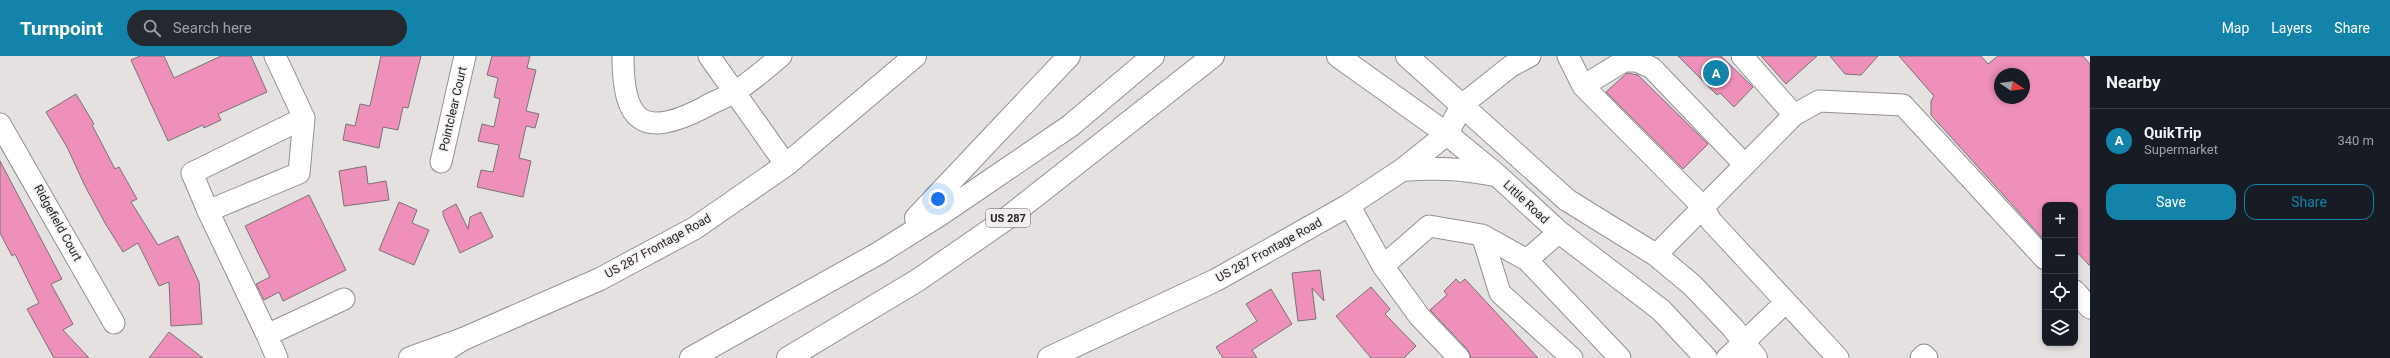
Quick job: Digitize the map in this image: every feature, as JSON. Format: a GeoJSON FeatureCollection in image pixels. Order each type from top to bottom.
{"type":"FeatureCollection","features":[{"type":"Feature","properties":{"kind":"main road","name":"US 287 Frontage Road"},"geometry":{"type":"LineString","coordinates":[[410,358],[463,339],[600,279],[688,232],[786,165],[915,56]]}},
{"type":"Feature","properties":{"kind":"main road"},"geometry":{"type":"LineString","coordinates":[[880,253],[938,198],[1069,56]]}},
{"type":"Feature","properties":{"kind":"main road"},"geometry":{"type":"LineString","coordinates":[[691,358],[880,253],[941,214],[1070,126],[1153,56]]}},
{"type":"Feature","properties":{"kind":"main road","name":"US 287"},"geometry":{"type":"LineString","coordinates":[[788,358],[918,280],[1006,219],[1213,56]]}},
{"type":"Feature","properties":{"kind":"main road","name":"Little Road"},"geometry":{"type":"LineString","coordinates":[[1338,56],[1448,134],[1498,176],[1559,232],[1661,310],[1706,358]]}},
{"type":"Feature","properties":{"kind":"main road"},"geometry":{"type":"LineString","coordinates":[[1407,56],[1567,200],[1656,255],[1692,285],[1733,328],[1750,350]]}},
{"type":"Feature","properties":{"kind":"main road","name":"US 287 Frontage Road"},"geometry":{"type":"LineString","coordinates":[[1049,358],[1216,280],[1349,206],[1402,170],[1448,134],[1462,105]]}},
{"type":"Feature","properties":{"kind":"main road"},"geometry":{"type":"LineString","coordinates":[[1402,170],[1432,167],[1462,168],[1498,176]]}},
{"type":"Feature","properties":{"kind":"main road"},"geometry":{"type":"LineString","coordinates":[[433,358],[463,339]]}},
{"type":"Feature","properties":{"kind":"street"},"geometry":{"type":"LineString","coordinates":[[208,211],[299,173],[304,118],[275,56]]}},
{"type":"Feature","properties":{"kind":"street","name":"Pointclear Court"},"geometry":{"type":"LineString","coordinates":[[441,162],[465,56]]}},
{"type":"Feature","properties":{"kind":"street"},"geometry":{"type":"LineString","coordinates":[[623,56],[624,90],[631,108],[641,119],[654,124],[681,119],[734,93],[781,56]]}},
{"type":"Feature","properties":{"kind":"street"},"geometry":{"type":"LineString","coordinates":[[708,56],[786,165]]}},
{"type":"Feature","properties":{"kind":"street"},"geometry":{"type":"LineString","coordinates":[[1462,105],[1511,66],[1530,56]]}},
{"type":"Feature","properties":{"kind":"street"},"geometry":{"type":"LineString","coordinates":[[1568,56],[1583,86],[1703,207],[1711,221],[1785,303],[1838,358]]}},
{"type":"Feature","properties":{"kind":"street"},"geometry":{"type":"LineString","coordinates":[[1742,56],[1794,115]]}},
{"type":"Feature","properties":{"kind":"street"},"geometry":{"type":"LineString","coordinates":[[1583,86],[1624,61],[1637,61],[1652,68],[1745,165]]}},
{"type":"Feature","properties":{"kind":"street"},"geometry":{"type":"LineString","coordinates":[[1656,255],[1794,115],[1819,101],[1903,105],[2042,256]]}},
{"type":"Feature","properties":{"kind":"street"},"geometry":{"type":"LineString","coordinates":[[277,358],[208,211],[192,172],[304,118]]}},
{"type":"Feature","properties":{"kind":"street","name":"Ridgefield Court"},"geometry":{"type":"LineString","coordinates":[[0,124],[114,323]]}},
{"type":"Feature","properties":{"kind":"street"},"geometry":{"type":"LineString","coordinates":[[1349,206],[1383,266],[1419,316],[1459,358]]}},
{"type":"Feature","properties":{"kind":"street"},"geometry":{"type":"LineString","coordinates":[[1383,266],[1429,226],[1482,235],[1527,260],[1620,358]]}},
{"type":"Feature","properties":{"kind":"street"},"geometry":{"type":"LineString","coordinates":[[1527,260],[1559,232]]}},
{"type":"Feature","properties":{"kind":"street"},"geometry":{"type":"LineString","coordinates":[[1482,235],[1500,293],[1572,358]]}},
{"type":"Feature","properties":{"kind":"street"},"geometry":{"type":"LineString","coordinates":[[2078,294],[2090,308]]}},
{"type":"Feature","properties":{"kind":"street"},"geometry":{"type":"LineString","coordinates":[[267,335],[344,299]]}},
{"type":"Feature","properties":{"kind":"street"},"geometry":{"type":"LineString","coordinates":[[1727,358],[1750,350],[1785,303]]}},
{"type":"Feature","properties":{"kind":"street"},"geometry":{"type":"LineString","coordinates":[[1921,358],[1924,355],[1927,358]]}},
{"type":"Feature","properties":{"kind":"building"},"geometry":{"type":"Polygon","coordinates":[[[140,56],[164,56],[174,78],[221,56],[251,56],[267,92],[218,114],[221,120],[204,128],[203,125],[168,141],[131,60],[140,56]]]}},
{"type":"Feature","properties":{"kind":"building"},"geometry":{"type":"Polygon","coordinates":[[[381,56],[421,56],[408,108],[403,107],[398,130],[383,127],[379,148],[343,140],[346,124],[355,126],[360,104],[370,106],[381,56]]]}},
{"type":"Feature","properties":{"kind":"building"},"geometry":{"type":"Polygon","coordinates":[[[492,56],[530,56],[527,68],[536,70],[526,111],[539,114],[535,128],[526,126],[519,158],[531,161],[523,197],[477,187],[481,170],[493,172],[499,145],[478,141],[482,124],[494,127],[500,99],[494,97],[498,78],[487,75],[492,56]]]}},
{"type":"Feature","properties":{"kind":"building"},"geometry":{"type":"Polygon","coordinates":[[[1678,56],[1721,56],[1753,87],[1734,107],[1720,93],[1717,95],[1678,56]]]}},
{"type":"Feature","properties":{"kind":"building"},"geometry":{"type":"Polygon","coordinates":[[[1761,56],[1817,56],[1786,84],[1761,56]]]}},
{"type":"Feature","properties":{"kind":"building"},"geometry":{"type":"Polygon","coordinates":[[[1830,56],[1878,56],[1861,75],[1845,74],[1830,56]]]}},
{"type":"Feature","properties":{"kind":"building"},"geometry":{"type":"Polygon","coordinates":[[[1899,56],[1981,56],[1988,64],[1998,56],[2083,56],[2090,64],[2090,266],[2078,253],[2078,202],[2042,202],[2042,238],[1931,115],[1931,101],[1934,96],[1899,56]]]}},
{"type":"Feature","properties":{"kind":"building"},"geometry":{"type":"Polygon","coordinates":[[[1627,73],[1638,75],[1708,144],[1683,169],[1606,92],[1627,73]]]}},
{"type":"Feature","properties":{"kind":"building"},"geometry":{"type":"Polygon","coordinates":[[[76,94],[94,124],[92,125],[115,169],[119,167],[137,199],[131,202],[158,245],[178,236],[199,282],[202,324],[171,326],[169,282],[159,286],[138,243],[123,252],[105,223],[85,186],[67,147],[46,112],[76,94]]]}},
{"type":"Feature","properties":{"kind":"building"},"geometry":{"type":"Polygon","coordinates":[[[0,161],[62,279],[51,284],[73,324],[63,330],[89,358],[54,358],[27,309],[39,303],[15,254],[12,256],[0,233],[0,161]]]}},
{"type":"Feature","properties":{"kind":"building"},"geometry":{"type":"Polygon","coordinates":[[[366,166],[368,184],[386,181],[389,200],[344,206],[339,171],[366,166]]]}},
{"type":"Feature","properties":{"kind":"building"},"geometry":{"type":"Polygon","coordinates":[[[309,195],[346,270],[283,301],[279,292],[264,300],[256,284],[270,277],[245,226],[309,195]]]}},
{"type":"Feature","properties":{"kind":"building"},"geometry":{"type":"Polygon","coordinates":[[[399,202],[417,210],[412,223],[429,230],[414,265],[379,250],[399,202]]]}},
{"type":"Feature","properties":{"kind":"building"},"geometry":{"type":"Polygon","coordinates":[[[456,204],[468,229],[470,217],[481,212],[493,237],[460,253],[443,215],[443,211],[456,204]]]}},
{"type":"Feature","properties":{"kind":"building"},"geometry":{"type":"Polygon","coordinates":[[[1320,270],[1324,301],[1312,288],[1316,319],[1298,321],[1292,273],[1320,270]]]}},
{"type":"Feature","properties":{"kind":"building"},"geometry":{"type":"Polygon","coordinates":[[[1456,279],[1460,283],[1465,279],[1538,358],[1471,358],[1468,350],[1430,310],[1447,295],[1444,291],[1456,279]]]}},
{"type":"Feature","properties":{"kind":"building"},"geometry":{"type":"Polygon","coordinates":[[[1371,287],[1390,309],[1385,314],[1416,346],[1404,358],[1371,358],[1336,316],[1371,287]]]}},
{"type":"Feature","properties":{"kind":"building"},"geometry":{"type":"Polygon","coordinates":[[[1271,289],[1292,324],[1252,350],[1257,358],[1223,358],[1216,347],[1257,321],[1246,304],[1271,289]]]}},
{"type":"Feature","properties":{"kind":"building"},"geometry":{"type":"Polygon","coordinates":[[[169,332],[203,358],[149,358],[169,332]]]}},
{"type":"Feature","properties":{"kind":"place","name":"QuikTrip"},"geometry":{"type":"Point","coordinates":[1716,73]}}]}
